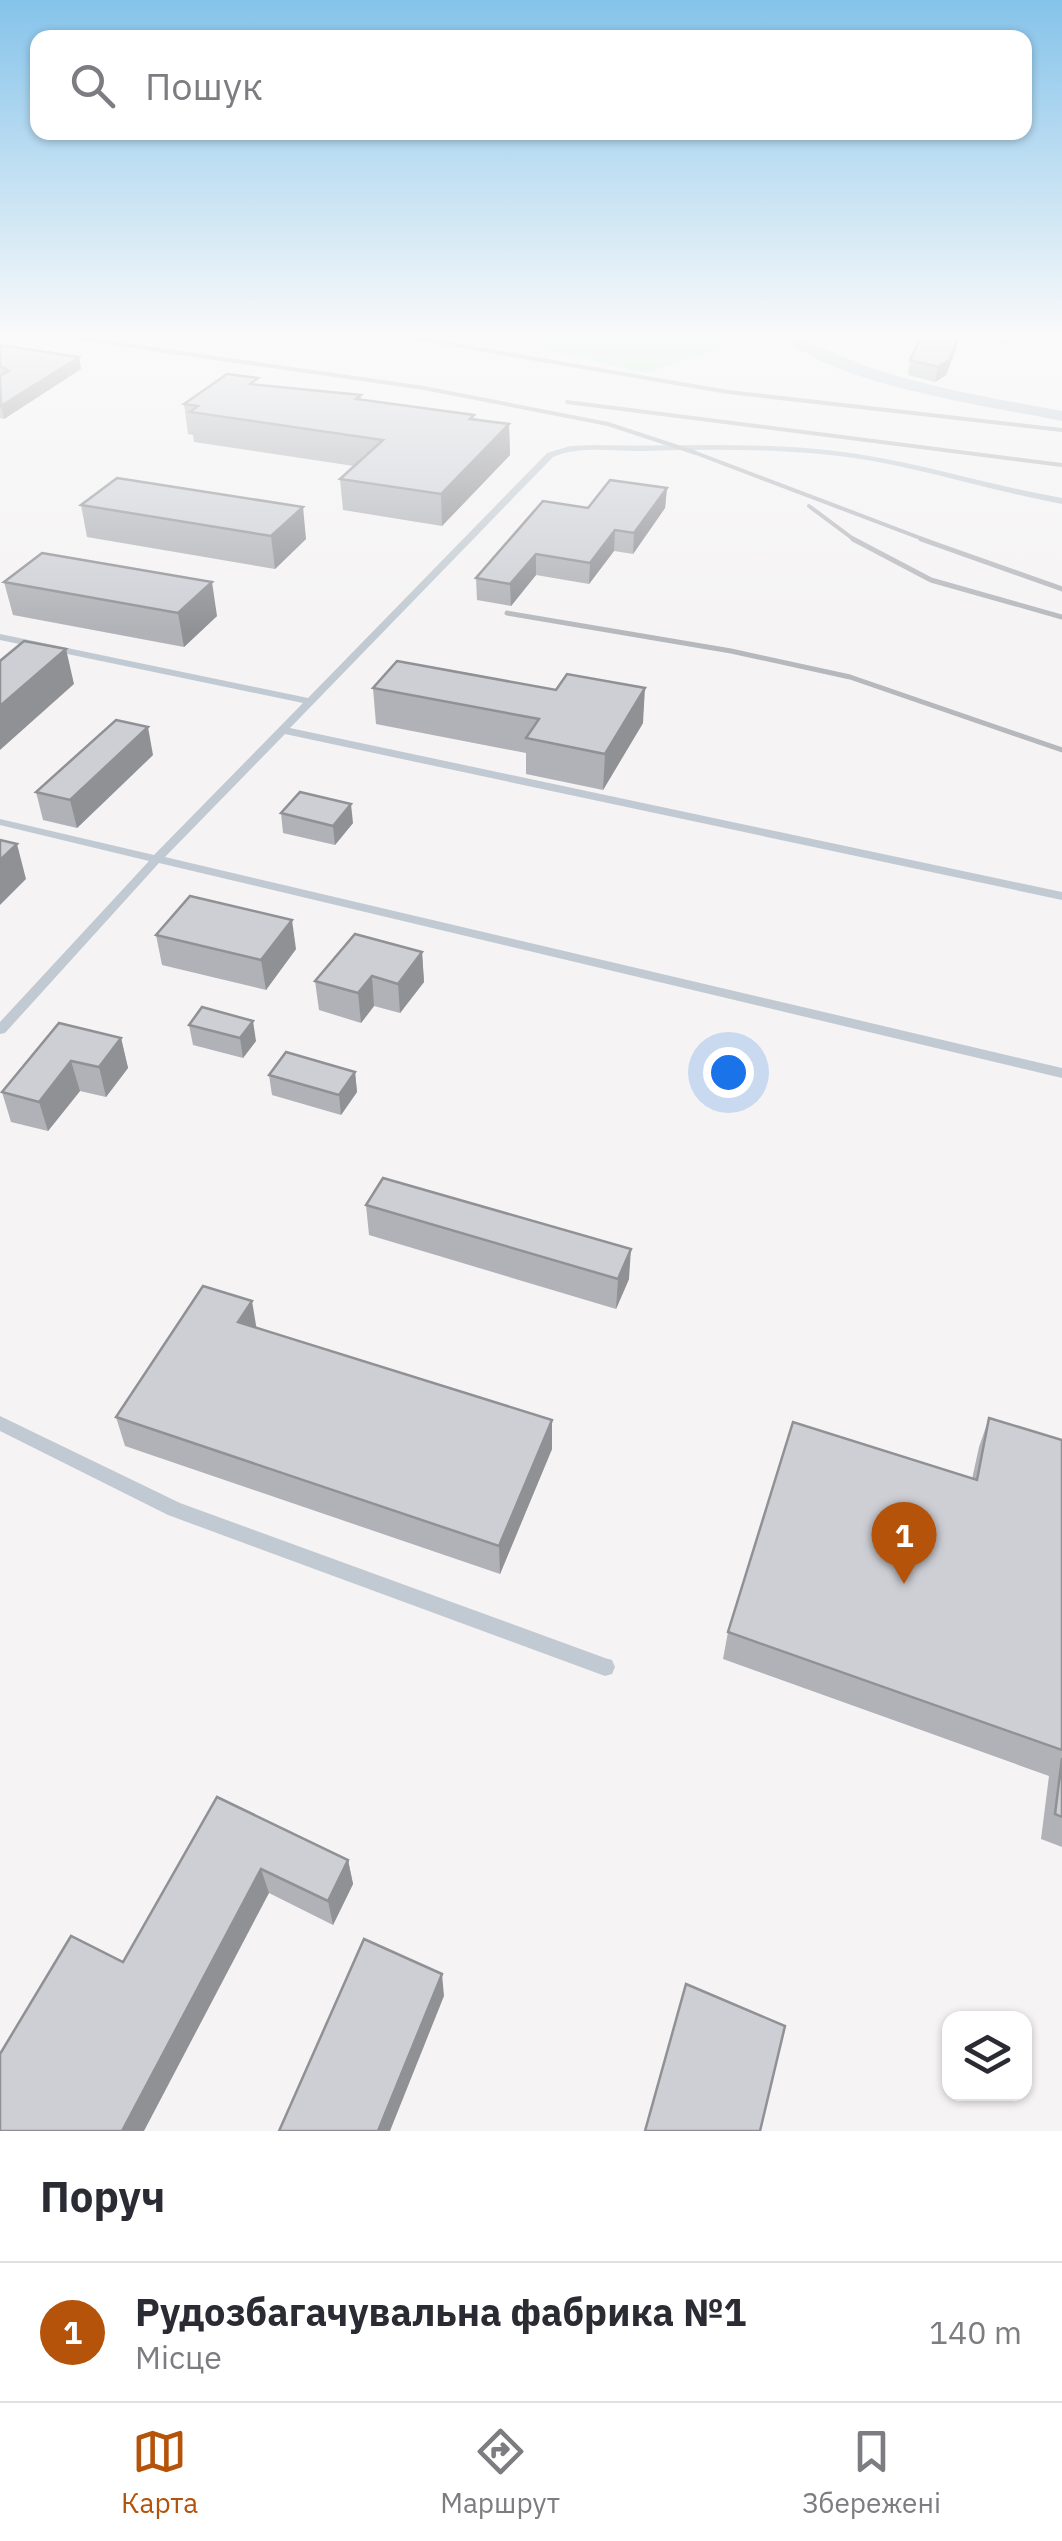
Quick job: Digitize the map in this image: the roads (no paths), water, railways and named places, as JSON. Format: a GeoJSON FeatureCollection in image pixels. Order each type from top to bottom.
{"type":"FeatureCollection","features":[{"type":"Feature","properties":{"kind":"lane"},"geometry":{"type":"LineString","coordinates":[[0,1030],[156,860],[550,455],[564,448],[742,444],[810,450],[885,461],[1062,502]]}},
{"type":"Feature","properties":{"kind":"lane"},"geometry":{"type":"LineString","coordinates":[[0,637],[310,702]]}},
{"type":"Feature","properties":{"kind":"lane"},"geometry":{"type":"LineString","coordinates":[[283,730],[1062,896]]}},
{"type":"Feature","properties":{"kind":"lane"},"geometry":{"type":"LineString","coordinates":[[0,822],[1062,1073]]}},
{"type":"Feature","properties":{"kind":"lane"},"geometry":{"type":"LineString","coordinates":[[0,1423],[174,1509],[605,1666]]}},
{"type":"Feature","properties":{"kind":"railway"},"geometry":{"type":"LineString","coordinates":[[640,434],[928,541]]}},
{"type":"Feature","properties":{"kind":"railway"},"geometry":{"type":"LineString","coordinates":[[822,434],[1062,465]]}},
{"type":"Feature","properties":{"kind":"railway"},"geometry":{"type":"LineString","coordinates":[[809,506],[854,540]]}},
{"type":"Feature","properties":{"kind":"railway"},"geometry":{"type":"LineString","coordinates":[[921,539],[1062,589]]}},
{"type":"Feature","properties":{"kind":"railway"},"geometry":{"type":"LineString","coordinates":[[854,540],[931,580],[1062,617]]}},
{"type":"Feature","properties":{"kind":"railway"},"geometry":{"type":"LineString","coordinates":[[507,613],[731,651],[850,677],[1062,750]]}},
{"type":"Feature","properties":{"kind":"place","name":"Рудозбагачувальна фабрика №1"},"geometry":{"type":"Point","coordinates":[904,1584]}}]}
